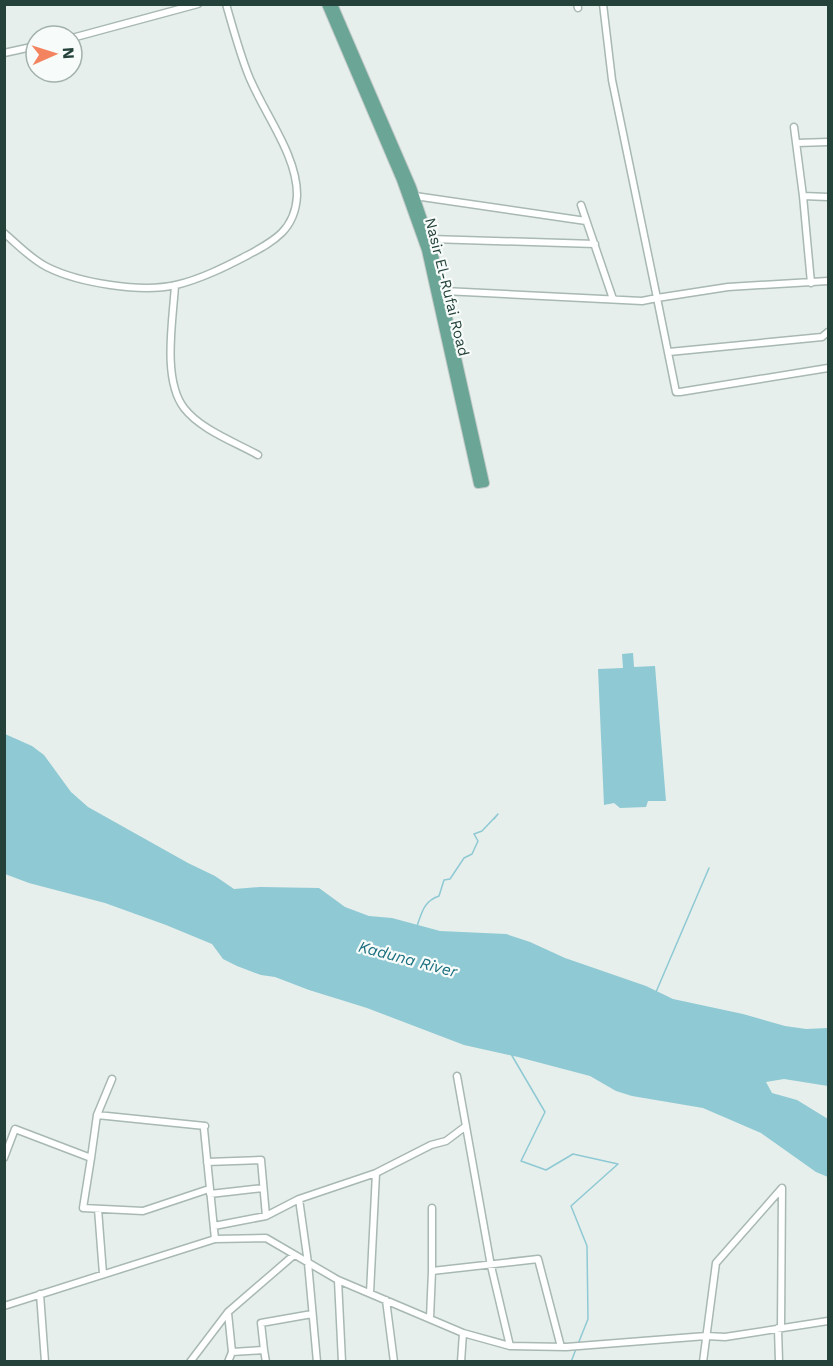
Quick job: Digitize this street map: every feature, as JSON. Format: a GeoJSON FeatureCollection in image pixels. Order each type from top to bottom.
{"type":"FeatureCollection","features":[{"type":"Feature","properties":{"kind":"main road","name":"Nasir El-Rufai Road"},"geometry":{"type":"LineString","coordinates":[[326,4],[415,196],[444,291],[460,384]]}},
{"type":"Feature","properties":{"kind":"main road","name":"Nasir El-Rufai Road"},"geometry":{"type":"LineString","coordinates":[[333,4],[410,201],[426,250],[460,384]]}},
{"type":"Feature","properties":{"kind":"main road"},"geometry":{"type":"LineString","coordinates":[[460,384],[485,483],[478,484]]}},
{"type":"Feature","properties":{"kind":"street"},"geometry":{"type":"LineString","coordinates":[[84,35],[198,4]]}},
{"type":"Feature","properties":{"kind":"street"},"geometry":{"type":"LineString","coordinates":[[4,232],[47,267],[86,280],[128,288],[175,285],[222,268],[267,245],[286,230],[293,216],[297,196],[294,172],[248,75],[225,4]]}},
{"type":"Feature","properties":{"kind":"street"},"geometry":{"type":"LineString","coordinates":[[603,4],[612,80],[676,392],[828,368]]}},
{"type":"Feature","properties":{"kind":"street"},"geometry":{"type":"LineString","coordinates":[[4,53],[24,49]]}},
{"type":"Feature","properties":{"kind":"street"},"geometry":{"type":"LineString","coordinates":[[794,127],[811,283]]}},
{"type":"Feature","properties":{"kind":"street"},"geometry":{"type":"LineString","coordinates":[[797,143],[828,142]]}},
{"type":"Feature","properties":{"kind":"street"},"geometry":{"type":"LineString","coordinates":[[415,196],[586,221]]}},
{"type":"Feature","properties":{"kind":"street"},"geometry":{"type":"LineString","coordinates":[[803,196],[828,197]]}},
{"type":"Feature","properties":{"kind":"street"},"geometry":{"type":"LineString","coordinates":[[581,205],[613,299]]}},
{"type":"Feature","properties":{"kind":"street"},"geometry":{"type":"LineString","coordinates":[[430,239],[595,244]]}},
{"type":"Feature","properties":{"kind":"street"},"geometry":{"type":"LineString","coordinates":[[444,291],[642,301],[728,287],[828,281]]}},
{"type":"Feature","properties":{"kind":"street"},"geometry":{"type":"LineString","coordinates":[[175,285],[171,350],[172,377],[176,392],[184,408],[202,424],[258,455]]}},
{"type":"Feature","properties":{"kind":"street"},"geometry":{"type":"LineString","coordinates":[[669,352],[822,337],[828,332]]}},
{"type":"Feature","properties":{"kind":"street"},"geometry":{"type":"LineString","coordinates":[[457,1076],[491,1266],[510,1346]]}},
{"type":"Feature","properties":{"kind":"street"},"geometry":{"type":"LineString","coordinates":[[112,1079],[97,1115],[83,1208],[143,1211],[208,1192],[263,1188]]}},
{"type":"Feature","properties":{"kind":"street"},"geometry":{"type":"LineString","coordinates":[[97,1115],[204,1127],[208,1192],[215,1239]]}},
{"type":"Feature","properties":{"kind":"street"},"geometry":{"type":"LineString","coordinates":[[214,1226],[266,1216],[299,1199],[376,1173],[431,1145],[446,1141],[466,1126]]}},
{"type":"Feature","properties":{"kind":"street"},"geometry":{"type":"LineString","coordinates":[[4,1158],[15,1129],[91,1158]]}},
{"type":"Feature","properties":{"kind":"street"},"geometry":{"type":"LineString","coordinates":[[207,1162],[261,1160],[266,1216]]}},
{"type":"Feature","properties":{"kind":"street"},"geometry":{"type":"LineString","coordinates":[[370,1293],[376,1173]]}},
{"type":"Feature","properties":{"kind":"street"},"geometry":{"type":"LineString","coordinates":[[703,1362],[716,1263],[782,1188],[778,1362]]}},
{"type":"Feature","properties":{"kind":"street"},"geometry":{"type":"LineString","coordinates":[[299,1199],[308,1263],[317,1362]]}},
{"type":"Feature","properties":{"kind":"street"},"geometry":{"type":"LineString","coordinates":[[430,1318],[432,1208]]}},
{"type":"Feature","properties":{"kind":"street"},"geometry":{"type":"LineString","coordinates":[[98,1209],[102,1274]]}},
{"type":"Feature","properties":{"kind":"street"},"geometry":{"type":"LineString","coordinates":[[4,1306],[215,1239],[266,1238],[338,1280],[463,1333],[510,1346],[563,1347],[706,1336],[725,1337],[828,1322]]}},
{"type":"Feature","properties":{"kind":"street"},"geometry":{"type":"LineString","coordinates":[[180,1362],[190,1361],[228,1312],[294,1255]]}},
{"type":"Feature","properties":{"kind":"street"},"geometry":{"type":"LineString","coordinates":[[432,1271],[538,1259],[563,1347]]}},
{"type":"Feature","properties":{"kind":"street"},"geometry":{"type":"LineString","coordinates":[[338,1280],[342,1362]]}},
{"type":"Feature","properties":{"kind":"street"},"geometry":{"type":"LineString","coordinates":[[40,1294],[45,1362]]}},
{"type":"Feature","properties":{"kind":"street"},"geometry":{"type":"LineString","coordinates":[[386,1300],[394,1362]]}},
{"type":"Feature","properties":{"kind":"street"},"geometry":{"type":"LineString","coordinates":[[228,1312],[232,1352],[228,1362]]}},
{"type":"Feature","properties":{"kind":"street"},"geometry":{"type":"LineString","coordinates":[[266,1362],[261,1323],[312,1314]]}},
{"type":"Feature","properties":{"kind":"street"},"geometry":{"type":"LineString","coordinates":[[461,1362],[463,1333]]}},
{"type":"Feature","properties":{"kind":"street"},"geometry":{"type":"LineString","coordinates":[[232,1352],[264,1350]]}},
{"type":"Feature","properties":{"kind":"water"},"geometry":{"type":"Polygon","coordinates":[[[633,653],[634,667],[655,666],[666,801],[648,801],[646,807],[620,808],[614,803],[604,805],[598,669],[623,668],[622,654],[633,653]]]}},
{"type":"Feature","properties":{"kind":"water","name":"Kaduna River"},"geometry":{"type":"Polygon","coordinates":[[[5,734],[32,746],[44,755],[71,792],[88,807],[215,876],[234,889],[319,888],[345,907],[369,916],[392,918],[440,931],[506,934],[565,958],[646,986],[673,999],[743,1014],[785,1026],[806,1029],[828,1028],[828,1086],[784,1079],[766,1082],[772,1093],[797,1100],[828,1119],[828,1177],[816,1172],[761,1133],[703,1108],[632,1096],[616,1091],[590,1076],[464,1045],[367,1008],[237,966],[223,959],[212,944],[166,925],[105,903],[29,883],[5,874],[5,734]]]}},
{"type":"Feature","properties":{"kind":"waterway"},"geometry":{"type":"LineString","coordinates":[[417,926],[427,904],[439,896],[444,880],[450,879],[464,858],[472,854],[478,841],[474,834],[482,831],[498,814],[494,819]]}},
{"type":"Feature","properties":{"kind":"waterway"},"geometry":{"type":"LineString","coordinates":[[656,992],[709,868]]}},
{"type":"Feature","properties":{"kind":"waterway"},"geometry":{"type":"LineString","coordinates":[[511,1054],[545,1112],[521,1161],[546,1170],[573,1154],[618,1164],[571,1206],[587,1246],[588,1319],[578,1344]]}},
{"type":"Feature","properties":{"kind":"waterway"},"geometry":{"type":"LineString","coordinates":[[571,1362],[576,1349]]}}]}
